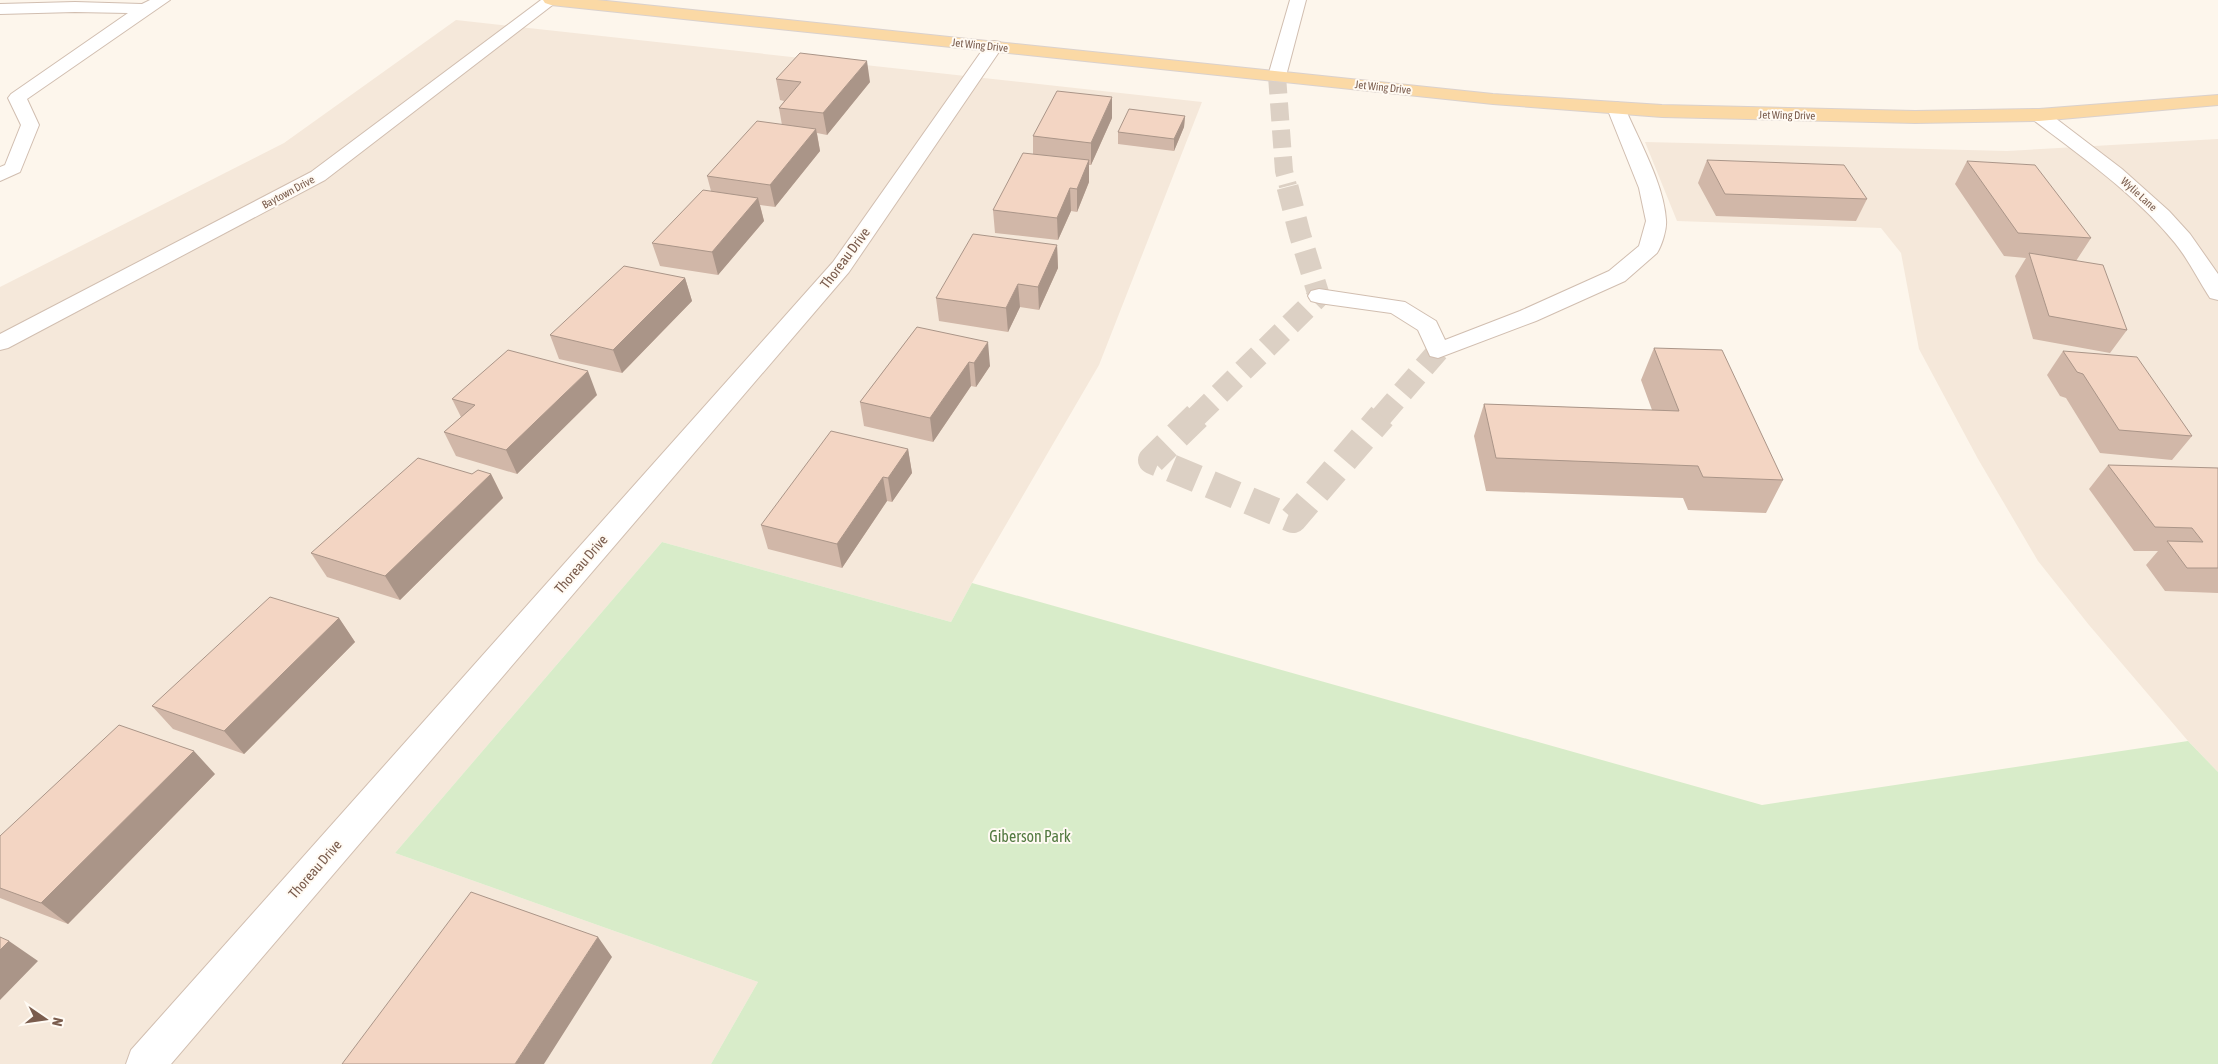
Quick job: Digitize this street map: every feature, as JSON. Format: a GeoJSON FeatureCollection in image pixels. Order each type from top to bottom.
{"type":"FeatureCollection","features":[{"type":"Feature","properties":{"kind":"main road","name":"Jet Wing Drive"},"geometry":{"type":"LineString","coordinates":[[551,0],[1493,99],[1616,108],[1778,115],[1915,117],[2039,114],[2218,100]]}},
{"type":"Feature","properties":{"kind":"street"},"geometry":{"type":"LineString","coordinates":[[0,175],[13,168],[30,125],[8,100],[162,0]]}},
{"type":"Feature","properties":{"kind":"street","name":"Baytown Drive"},"geometry":{"type":"LineString","coordinates":[[0,343],[318,176],[551,0]]}},
{"type":"Feature","properties":{"kind":"street"},"geometry":{"type":"LineString","coordinates":[[1277,76],[1298,0]]}},
{"type":"Feature","properties":{"kind":"street"},"geometry":{"type":"LineString","coordinates":[[0,9],[75,6],[144,10]]}},
{"type":"Feature","properties":{"kind":"street","name":"Thoreau Drive"},"geometry":{"type":"LineString","coordinates":[[145,1064],[841,267],[994,46]]}},
{"type":"Feature","properties":{"kind":"street"},"geometry":{"type":"LineString","coordinates":[[1319,296],[1397,307],[1428,326],[1438,351],[1528,316],[1616,276],[1649,248],[1656,221],[1649,188],[1616,108]]}},
{"type":"Feature","properties":{"kind":"street","name":"Wylie Lane"},"geometry":{"type":"LineString","coordinates":[[2039,114],[2129,183],[2167,219],[2194,252],[2218,293]]}},
{"type":"Feature","properties":{"kind":"shaded area"},"geometry":{"type":"Polygon","coordinates":[[[456,20],[1202,102],[1099,365],[951,622],[662,542],[395,853],[758,982],[711,1064],[0,1064],[0,287],[284,143],[456,20]]]}},
{"type":"Feature","properties":{"kind":"shaded area"},"geometry":{"type":"Polygon","coordinates":[[[2218,139],[2218,772],[2188,741],[2089,625],[2038,561],[1978,459],[1919,349],[1901,253],[1881,228],[1677,221],[1645,142],[2007,151],[2218,139]]]}},
{"type":"Feature","properties":{"kind":"green space","name":"Giberson Park"},"geometry":{"type":"Polygon","coordinates":[[[662,542],[951,622],[972,583],[1762,805],[2188,741],[2218,772],[2218,1064],[711,1064],[758,982],[395,853],[662,542]]]}},
{"type":"Feature","properties":{"kind":"building"},"geometry":{"type":"Polygon","coordinates":[[[800,53],[867,61],[823,113],[779,108],[801,82],[776,79],[800,53]]]}},
{"type":"Feature","properties":{"kind":"building"},"geometry":{"type":"Polygon","coordinates":[[[1057,91],[1112,97],[1091,143],[1033,136],[1057,91]]]}},
{"type":"Feature","properties":{"kind":"building"},"geometry":{"type":"Polygon","coordinates":[[[1129,109],[1185,116],[1174,139],[1118,132],[1129,109]]]}},
{"type":"Feature","properties":{"kind":"building"},"geometry":{"type":"Polygon","coordinates":[[[757,121],[816,129],[770,185],[707,176],[757,121]]]}},
{"type":"Feature","properties":{"kind":"building"},"geometry":{"type":"Polygon","coordinates":[[[1023,153],[1089,160],[1077,189],[1070,188],[1057,218],[993,210],[1023,153]]]}},
{"type":"Feature","properties":{"kind":"building"},"geometry":{"type":"Polygon","coordinates":[[[1707,160],[1844,165],[1867,199],[1725,194],[1707,160]]]}},
{"type":"Feature","properties":{"kind":"building"},"geometry":{"type":"Polygon","coordinates":[[[1967,161],[2035,165],[2091,238],[2018,233],[1967,161]]]}},
{"type":"Feature","properties":{"kind":"building"},"geometry":{"type":"Polygon","coordinates":[[[703,190],[758,198],[712,252],[652,243],[703,190]]]}},
{"type":"Feature","properties":{"kind":"building"},"geometry":{"type":"Polygon","coordinates":[[[973,234],[1057,245],[1038,287],[1018,284],[1006,308],[936,298],[973,234]]]}},
{"type":"Feature","properties":{"kind":"building"},"geometry":{"type":"Polygon","coordinates":[[[2029,253],[2103,265],[2127,330],[2049,316],[2029,253]]]}},
{"type":"Feature","properties":{"kind":"building"},"geometry":{"type":"Polygon","coordinates":[[[624,266],[685,278],[613,350],[550,335],[624,266]]]}},
{"type":"Feature","properties":{"kind":"building"},"geometry":{"type":"Polygon","coordinates":[[[917,327],[988,342],[974,363],[969,362],[930,418],[860,402],[917,327]]]}},
{"type":"Feature","properties":{"kind":"building"},"geometry":{"type":"Polygon","coordinates":[[[1654,348],[1722,350],[1783,480],[1703,477],[1698,466],[1496,458],[1484,404],[1679,411],[1654,348]]]}},
{"type":"Feature","properties":{"kind":"building"},"geometry":{"type":"Polygon","coordinates":[[[508,350],[588,371],[506,450],[444,432],[475,405],[452,399],[508,350]]]}},
{"type":"Feature","properties":{"kind":"building"},"geometry":{"type":"Polygon","coordinates":[[[2063,351],[2137,357],[2192,436],[2119,430],[2083,374],[2077,372],[2063,351]]]}},
{"type":"Feature","properties":{"kind":"building"},"geometry":{"type":"Polygon","coordinates":[[[831,431],[908,449],[888,478],[883,477],[837,544],[761,525],[831,431]]]}},
{"type":"Feature","properties":{"kind":"building"},"geometry":{"type":"Polygon","coordinates":[[[418,458],[472,474],[478,470],[491,474],[385,576],[311,553],[418,458]]]}},
{"type":"Feature","properties":{"kind":"building"},"geometry":{"type":"Polygon","coordinates":[[[2108,465],[2218,468],[2218,568],[2187,568],[2167,541],[2203,542],[2192,528],[2155,527],[2108,465]]]}},
{"type":"Feature","properties":{"kind":"building"},"geometry":{"type":"Polygon","coordinates":[[[270,597],[339,618],[224,731],[152,706],[270,597]]]}},
{"type":"Feature","properties":{"kind":"building"},"geometry":{"type":"Polygon","coordinates":[[[119,725],[194,751],[41,903],[0,888],[0,836],[119,725]]]}},
{"type":"Feature","properties":{"kind":"building"},"geometry":{"type":"Polygon","coordinates":[[[471,892],[598,937],[515,1064],[342,1064],[471,892]]]}},
{"type":"Feature","properties":{"kind":"building"},"geometry":{"type":"Polygon","coordinates":[[[0,937],[9,941],[0,950],[0,937]]]}},
{"type":"Feature","properties":{"kind":"tunnel"},"geometry":{"type":"LineString","coordinates":[[1277,76],[1284,171],[1288,186]]}},
{"type":"Feature","properties":{"kind":"tunnel"},"geometry":{"type":"LineString","coordinates":[[1196,417],[1319,296],[1287,185]]}},
{"type":"Feature","properties":{"kind":"tunnel"},"geometry":{"type":"LineString","coordinates":[[1381,417],[1438,351]]}},
{"type":"Feature","properties":{"kind":"tunnel"},"geometry":{"type":"LineString","coordinates":[[1197,416],[1152,460],[1293,519],[1382,416]]}}]}
